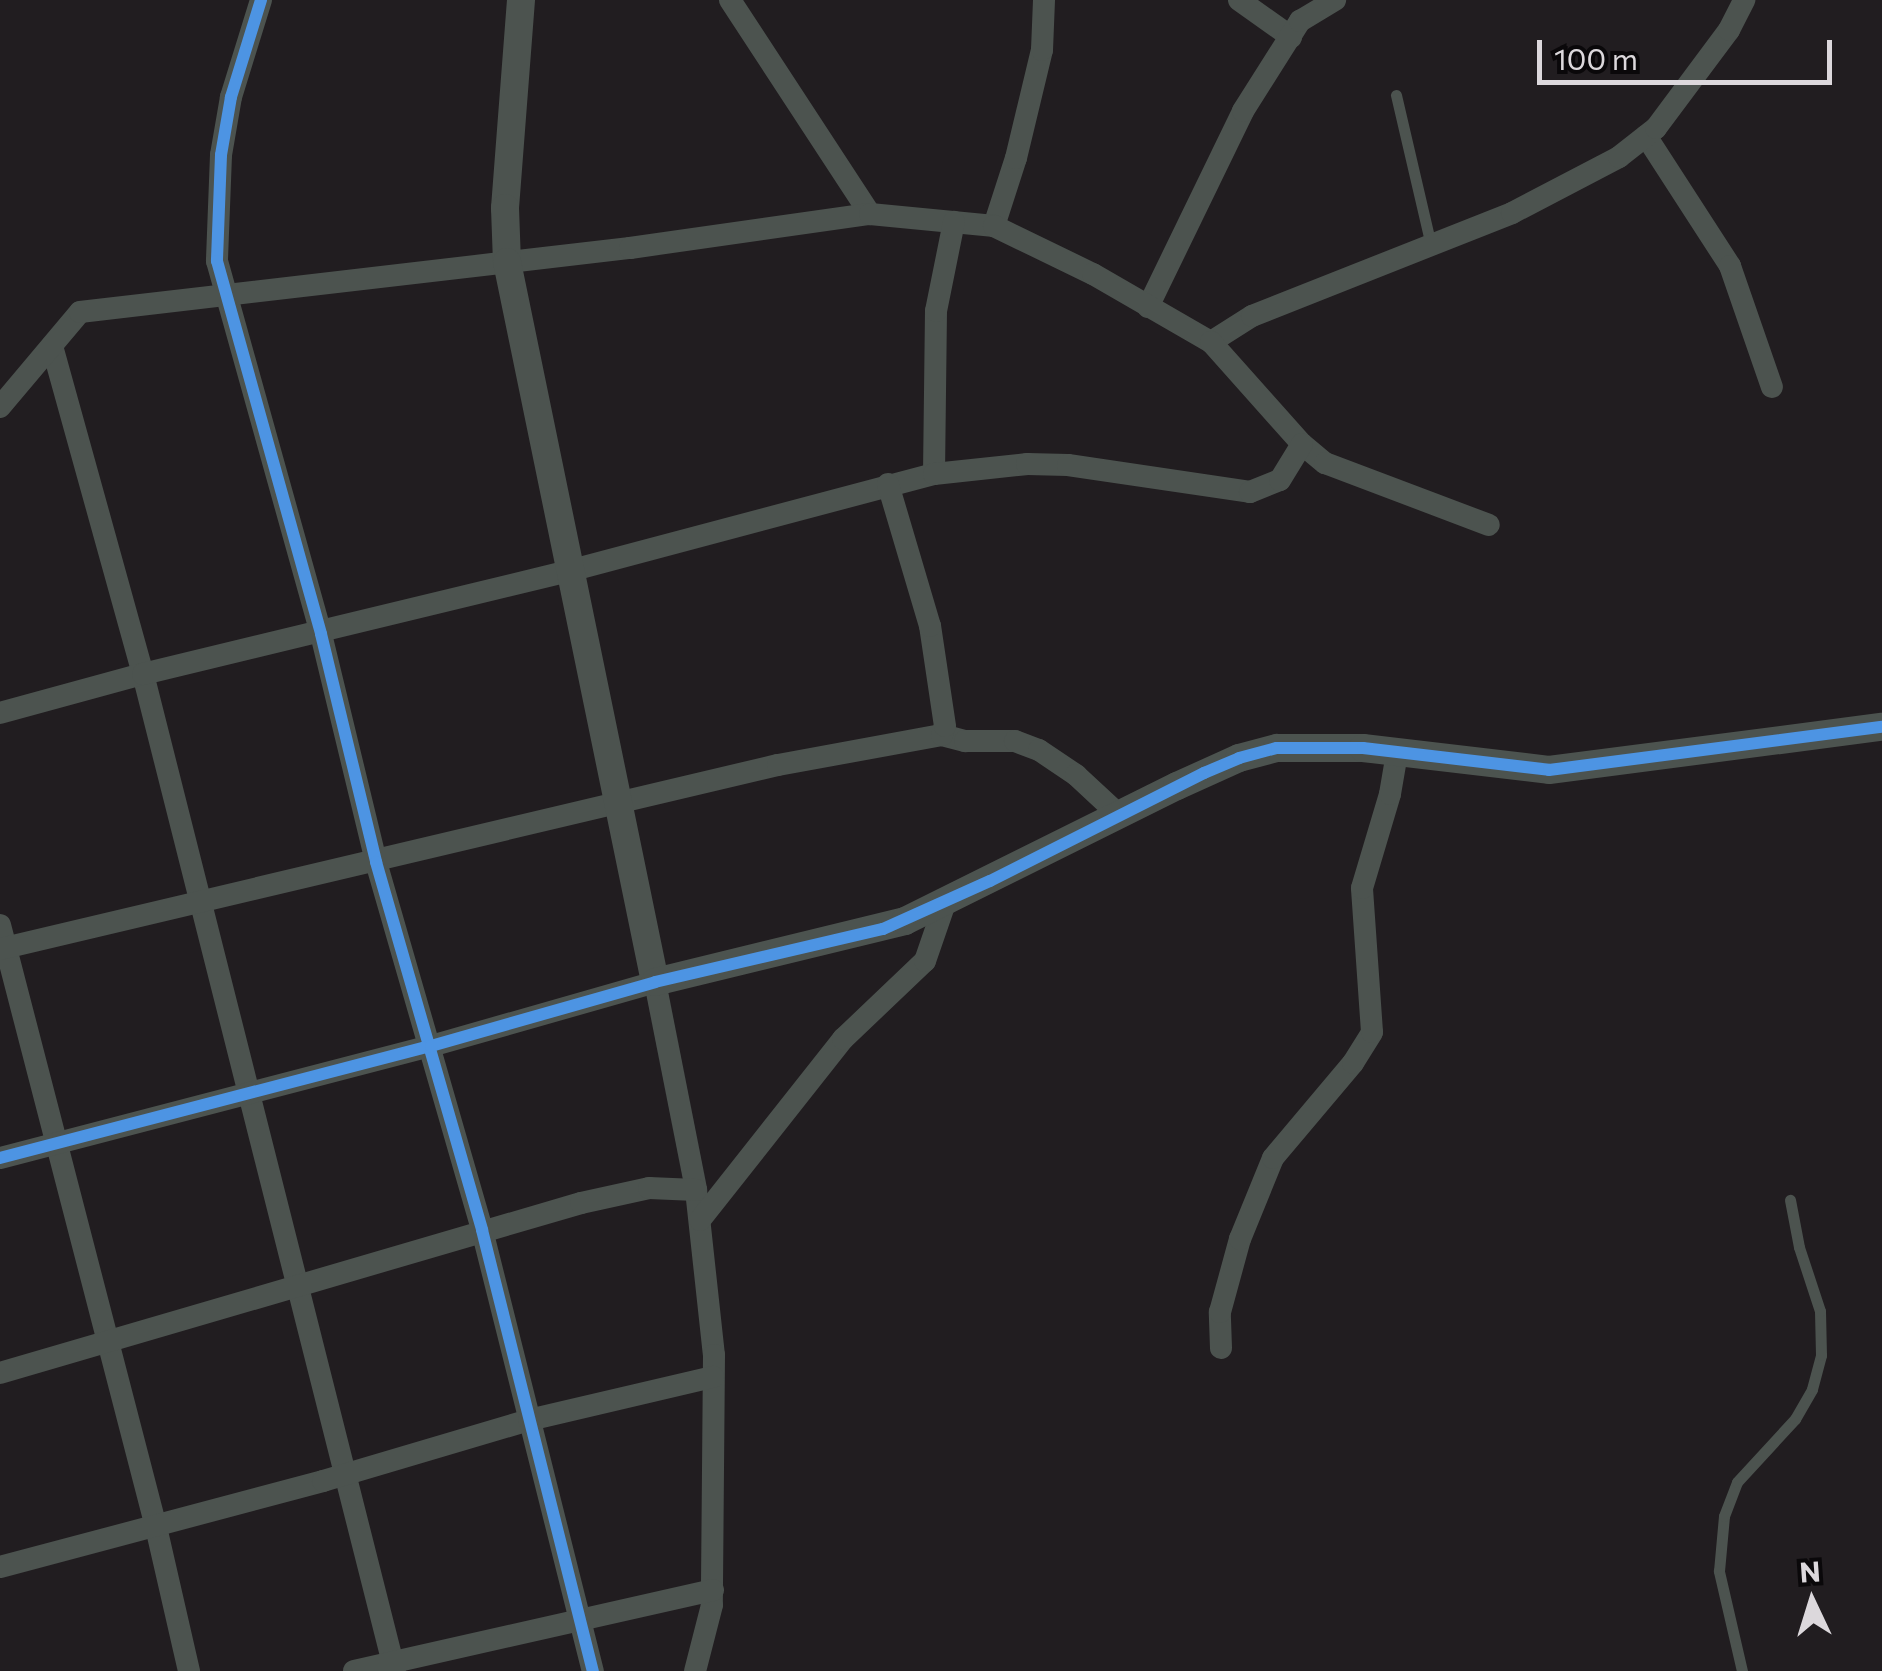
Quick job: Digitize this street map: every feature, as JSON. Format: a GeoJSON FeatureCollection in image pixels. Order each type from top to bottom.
{"type":"FeatureCollection","features":[{"type":"Feature","properties":{"kind":"street"},"geometry":{"type":"LineString","coordinates":[[260,0],[231,96],[221,155],[217,261],[320,634],[376,862],[482,1230],[577,1620],[593,1671]]}},
{"type":"Feature","properties":{"kind":"street"},"geometry":{"type":"LineString","coordinates":[[520,0],[505,208],[507,262],[700,1220],[713,1377],[712,1590],[695,1671]]}},
{"type":"Feature","properties":{"kind":"street"},"geometry":{"type":"LineString","coordinates":[[730,0],[870,214]]}},
{"type":"Feature","properties":{"kind":"street"},"geometry":{"type":"LineString","coordinates":[[994,226],[1032,98],[1042,50],[1044,0]]}},
{"type":"Feature","properties":{"kind":"street"},"geometry":{"type":"LineString","coordinates":[[1239,0],[1291,37]]}},
{"type":"Feature","properties":{"kind":"street"},"geometry":{"type":"LineString","coordinates":[[1148,308],[1243,111],[1300,21],[1335,0]]}},
{"type":"Feature","properties":{"kind":"street"},"geometry":{"type":"LineString","coordinates":[[1211,342],[1252,316],[1431,246],[1564,186],[1619,156],[1646,136],[1693,80],[1730,30],[1744,0]]}},
{"type":"Feature","properties":{"kind":"street"},"geometry":{"type":"LineString","coordinates":[[1646,136],[1730,266],[1772,388]]}},
{"type":"Feature","properties":{"kind":"street"},"geometry":{"type":"LineString","coordinates":[[0,407],[80,312],[870,214],[994,226],[1093,274],[1211,342],[1302,444],[1325,463],[1489,525]]}},
{"type":"Feature","properties":{"kind":"street"},"geometry":{"type":"LineString","coordinates":[[934,474],[936,310],[954,222]]}},
{"type":"Feature","properties":{"kind":"street"},"geometry":{"type":"LineString","coordinates":[[52,346],[142,674],[394,1666]]}},
{"type":"Feature","properties":{"kind":"street"},"geometry":{"type":"LineString","coordinates":[[0,714],[142,674],[570,571],[934,474],[1027,464],[1068,465],[1250,492],[1280,480],[1302,444]]}},
{"type":"Feature","properties":{"kind":"street"},"geometry":{"type":"LineString","coordinates":[[888,484],[930,626],[945,726],[942,735]]}},
{"type":"Feature","properties":{"kind":"street"},"geometry":{"type":"LineString","coordinates":[[0,1158],[431,1046],[655,982],[883,929],[1239,758],[1276,748],[1363,748],[1549,770],[1882,727]]}},
{"type":"Feature","properties":{"kind":"street"},"geometry":{"type":"LineString","coordinates":[[189,1671],[156,1527],[2,941],[376,862],[778,765],[942,735],[965,741],[1014,741],[1039,750],[1119,816]]}},
{"type":"Feature","properties":{"kind":"street"},"geometry":{"type":"LineString","coordinates":[[1220,1348],[1220,1312],[1240,1240],[1273,1158],[1353,1063],[1372,1032],[1362,888],[1390,794],[1397,753]]}},
{"type":"Feature","properties":{"kind":"street"},"geometry":{"type":"LineString","coordinates":[[700,1220],[843,1039],[925,961],[944,903]]}},
{"type":"Feature","properties":{"kind":"street"},"geometry":{"type":"LineString","coordinates":[[0,1374],[294,1284],[628,1191],[675,1186],[696,1190]]}},
{"type":"Feature","properties":{"kind":"street"},"geometry":{"type":"LineString","coordinates":[[0,1567],[156,1527],[529,1420],[713,1377]]}},
{"type":"Feature","properties":{"kind":"street"},"geometry":{"type":"LineString","coordinates":[[354,1671],[394,1666],[712,1590]]}},
{"type":"Feature","properties":{"kind":"lane"},"geometry":{"type":"LineString","coordinates":[[1396,95],[1431,246]]}},
{"type":"Feature","properties":{"kind":"lane"},"geometry":{"type":"LineString","coordinates":[[1742,1671],[1719,1570],[1724,1516],[1737,1482],[1795,1419],[1812,1388],[1821,1355],[1820,1311],[1799,1247],[1790,1200]]}},
{"type":"Feature","properties":{"kind":"cycle path"},"geometry":{"type":"LineString","coordinates":[[261,0],[231,97],[221,155],[217,261],[321,634],[376,862],[482,1230],[593,1671]]}},
{"type":"Feature","properties":{"kind":"cycle path"},"geometry":{"type":"LineString","coordinates":[[0,1158],[431,1046],[655,982],[883,929],[990,881],[1204,773],[1277,748],[1363,748],[1549,770],[1882,727]]}}]}
